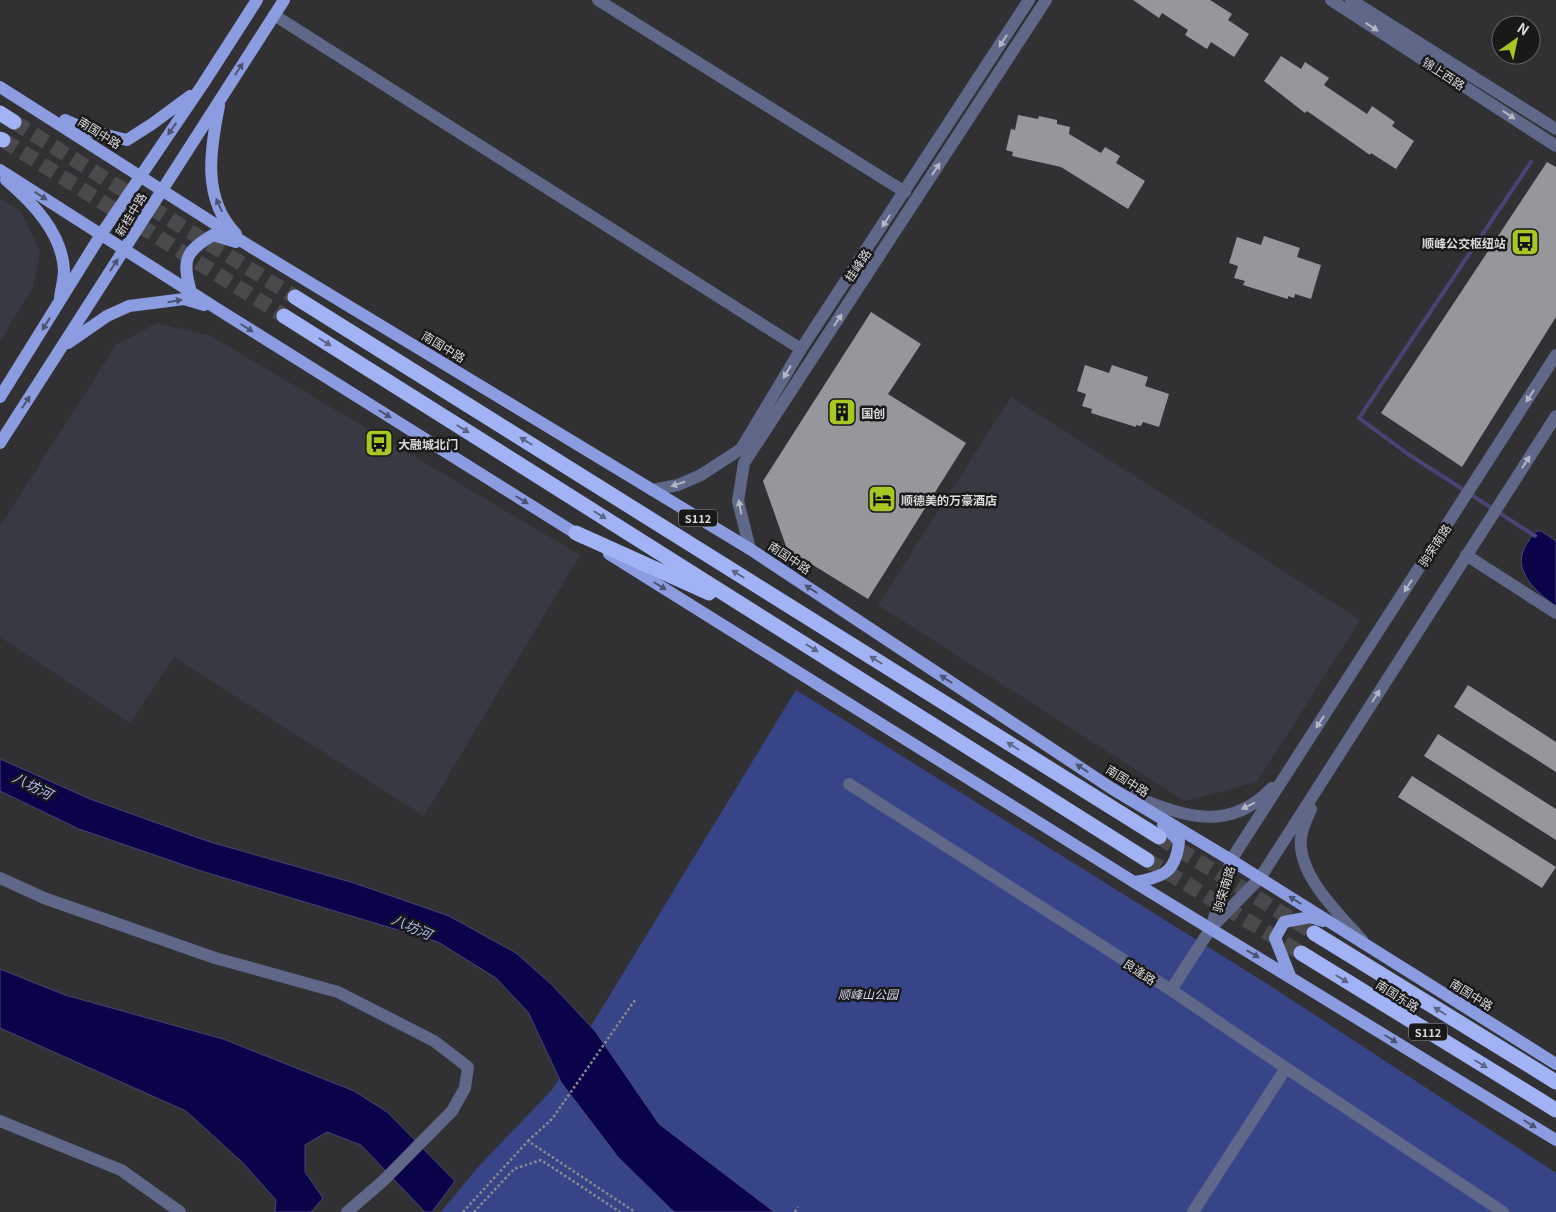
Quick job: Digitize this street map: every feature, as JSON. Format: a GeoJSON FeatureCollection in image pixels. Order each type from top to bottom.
{"type":"FeatureCollection","features":[{"type":"Feature","properties":{"kind":"highway"},"geometry":{"type":"LineString","coordinates":[[0,113],[14,122]]}},
{"type":"Feature","properties":{"kind":"highway","name":"S112"},"geometry":{"type":"LineString","coordinates":[[295,297],[1159,837]]}},
{"type":"Feature","properties":{"kind":"highway"},"geometry":{"type":"LineString","coordinates":[[284,316],[1147,860]]}},
{"type":"Feature","properties":{"kind":"highway"},"geometry":{"type":"LineString","coordinates":[[576,533],[758,615]]}},
{"type":"Feature","properties":{"kind":"highway","name":"南国东路"},"geometry":{"type":"LineString","coordinates":[[1314,933],[1556,1082]]}},
{"type":"Feature","properties":{"kind":"highway","name":"南国东路"},"geometry":{"type":"LineString","coordinates":[[1301,953],[1556,1110]]}},
{"type":"Feature","properties":{"kind":"main road","name":"新桂中路"},"geometry":{"type":"LineString","coordinates":[[0,397],[140,175],[203,84],[257,0]]}},
{"type":"Feature","properties":{"kind":"main road","name":"新桂中路"},"geometry":{"type":"LineString","coordinates":[[0,443],[284,0]]}},
{"type":"Feature","properties":{"kind":"main road"},"geometry":{"type":"LineString","coordinates":[[24,102],[90,131],[127,140],[175,108],[203,84]]}},
{"type":"Feature","properties":{"kind":"main road","name":"南国中路"},"geometry":{"type":"LineString","coordinates":[[0,87],[162,188],[249,245],[750,549],[1111,788],[1231,860],[1556,1064]]}},
{"type":"Feature","properties":{"kind":"main road"},"geometry":{"type":"LineString","coordinates":[[220,98],[212,138],[211,180],[217,206],[234,231],[249,245]]}},
{"type":"Feature","properties":{"kind":"main road"},"geometry":{"type":"LineString","coordinates":[[0,170],[219,310],[1134,882],[1556,1140]]}},
{"type":"Feature","properties":{"kind":"main road"},"geometry":{"type":"LineString","coordinates":[[0,176],[39,212],[53,232],[64,271],[59,303]]}},
{"type":"Feature","properties":{"kind":"main road"},"geometry":{"type":"LineString","coordinates":[[191,292],[185,269],[193,247],[212,235],[249,245]]}},
{"type":"Feature","properties":{"kind":"main road"},"geometry":{"type":"LineString","coordinates":[[59,351],[86,329],[107,316],[130,306],[184,299],[219,310]]}},
{"type":"Feature","properties":{"kind":"main road"},"geometry":{"type":"LineString","coordinates":[[1134,882],[1161,877],[1177,859],[1179,841],[1149,810]]}},
{"type":"Feature","properties":{"kind":"main road"},"geometry":{"type":"LineString","coordinates":[[1290,976],[1274,938],[1284,922],[1310,917],[1337,926]]}},
{"type":"Feature","properties":{"kind":"street"},"geometry":{"type":"LineString","coordinates":[[598,0],[905,192]]}},
{"type":"Feature","properties":{"kind":"street","name":"桂峰路"},"geometry":{"type":"LineString","coordinates":[[652,490],[678,485],[701,476],[741,449],[801,349],[1029,0]]}},
{"type":"Feature","properties":{"kind":"street"},"geometry":{"type":"LineString","coordinates":[[750,549],[738,501],[744,463],[1046,0]]}},
{"type":"Feature","properties":{"kind":"street","name":"锦上西路"},"geometry":{"type":"LineString","coordinates":[[1331,0],[1556,146]]}},
{"type":"Feature","properties":{"kind":"street","name":"锦上西路"},"geometry":{"type":"LineString","coordinates":[[1352,0],[1556,129]]}},
{"type":"Feature","properties":{"kind":"street"},"geometry":{"type":"LineString","coordinates":[[274,15],[801,349]]}},
{"type":"Feature","properties":{"kind":"street","name":"驹荣南路"},"geometry":{"type":"LineString","coordinates":[[1211,928],[1231,860],[1556,355]]}},
{"type":"Feature","properties":{"kind":"street","name":"驹荣南路"},"geometry":{"type":"LineString","coordinates":[[1211,928],[1260,878],[1556,416]]}},
{"type":"Feature","properties":{"kind":"street"},"geometry":{"type":"LineString","coordinates":[[1466,556],[1556,613]]}},
{"type":"Feature","properties":{"kind":"street"},"geometry":{"type":"LineString","coordinates":[[1111,788],[1182,815],[1217,816],[1252,806],[1271,789],[1295,761]]}},
{"type":"Feature","properties":{"kind":"street"},"geometry":{"type":"LineString","coordinates":[[1322,781],[1301,839],[1302,854],[1317,887],[1366,945]]}},
{"type":"Feature","properties":{"kind":"street","name":"良逢路"},"geometry":{"type":"LineString","coordinates":[[849,784],[1170,990],[1503,1212]]}},
{"type":"Feature","properties":{"kind":"street"},"geometry":{"type":"LineString","coordinates":[[0,878],[44,898],[215,958],[338,992],[434,1041],[468,1067],[465,1088],[452,1111],[383,1181],[347,1212]]}},
{"type":"Feature","properties":{"kind":"street"},"geometry":{"type":"LineString","coordinates":[[1170,990],[1211,928]]}},
{"type":"Feature","properties":{"kind":"street"},"geometry":{"type":"LineString","coordinates":[[1193,1212],[1286,1068]]}},
{"type":"Feature","properties":{"kind":"street"},"geometry":{"type":"LineString","coordinates":[[0,1121],[121,1170],[180,1212]]}},
{"type":"Feature","properties":{"kind":"path"},"geometry":{"type":"LineString","coordinates":[[463,1212],[528,1141],[552,1119],[635,1000]]}},
{"type":"Feature","properties":{"kind":"path"},"geometry":{"type":"LineString","coordinates":[[528,1141],[636,1212]]}},
{"type":"Feature","properties":{"kind":"path"},"geometry":{"type":"LineString","coordinates":[[474,1212],[514,1169],[541,1160],[620,1212]]}},
{"type":"Feature","properties":{"kind":"path"},"geometry":{"type":"LineString","coordinates":[[795,1212],[798,1207]]}},
{"type":"Feature","properties":{"kind":"shaded area"},"geometry":{"type":"Polygon","coordinates":[[[0,198],[21,211],[40,252],[33,287],[0,341],[0,198]]]}},
{"type":"Feature","properties":{"kind":"shaded area"},"geometry":{"type":"Polygon","coordinates":[[[157,323],[211,336],[580,555],[424,816],[174,657],[130,723],[0,637],[0,526],[116,345],[157,323]]]}},
{"type":"Feature","properties":{"kind":"shaded area"},"geometry":{"type":"Polygon","coordinates":[[[1011,397],[1360,620],[1257,782],[1185,801],[878,605],[1011,397]]]}},
{"type":"Feature","properties":{"kind":"green space","name":"顺峰山公园"},"geometry":{"type":"Polygon","coordinates":[[[796,690],[1269,985],[1556,1173],[1556,1212],[441,1212],[479,1166],[552,1090],[796,690]]]}},
{"type":"Feature","properties":{"kind":"water"},"geometry":{"type":"Polygon","coordinates":[[[1537,531],[1541,531],[1556,541],[1556,606],[1534,588],[1524,573],[1522,556],[1525,547],[1537,531]]]}},
{"type":"Feature","properties":{"kind":"water","name":"八坊河"},"geometry":{"type":"Polygon","coordinates":[[[0,759],[90,799],[210,842],[354,883],[449,916],[516,953],[551,984],[595,1031],[659,1124],[774,1212],[675,1212],[672,1210],[618,1157],[561,1082],[528,1012],[496,978],[438,942],[198,870],[79,829],[0,791],[0,759]]]}},
{"type":"Feature","properties":{"kind":"water"},"geometry":{"type":"Polygon","coordinates":[[[0,969],[65,995],[223,1039],[354,1091],[387,1112],[455,1181],[432,1212],[425,1212],[361,1145],[327,1132],[305,1145],[305,1172],[323,1198],[311,1212],[275,1212],[276,1200],[242,1162],[186,1111],[0,1028],[0,969]]]}},
{"type":"Feature","properties":{"kind":"building"},"geometry":{"type":"Polygon","coordinates":[[[1133,0],[1210,0],[1232,14],[1228,20],[1249,34],[1234,57],[1211,42],[1207,49],[1185,35],[1188,30],[1162,13],[1159,18],[1133,0]]]}},
{"type":"Feature","properties":{"kind":"building"},"geometry":{"type":"Polygon","coordinates":[[[1281,56],[1301,69],[1305,62],[1329,78],[1324,85],[1367,114],[1372,106],[1395,122],[1392,126],[1414,141],[1396,169],[1371,153],[1370,155],[1307,111],[1305,113],[1264,81],[1281,56]]]}},
{"type":"Feature","properties":{"kind":"building"},"geometry":{"type":"Polygon","coordinates":[[[1018,115],[1038,119],[1039,116],[1057,120],[1057,124],[1070,127],[1069,134],[1101,153],[1105,147],[1120,156],[1116,163],[1145,181],[1128,209],[1061,167],[1012,156],[1013,152],[1006,150],[1011,129],[1015,130],[1018,115]]]}},
{"type":"Feature","properties":{"kind":"building","name":"顺峰公交枢纽站"},"geometry":{"type":"Polygon","coordinates":[[[1547,162],[1556,167],[1556,317],[1462,467],[1381,413],[1547,162]]]}},
{"type":"Feature","properties":{"kind":"building"},"geometry":{"type":"Polygon","coordinates":[[[1264,236],[1300,248],[1297,257],[1321,265],[1311,299],[1295,294],[1294,298],[1288,296],[1288,299],[1243,285],[1245,281],[1234,278],[1238,266],[1229,263],[1237,237],[1261,245],[1264,236]]]}},
{"type":"Feature","properties":{"kind":"building"},"geometry":{"type":"Polygon","coordinates":[[[871,312],[921,344],[888,394],[966,443],[868,599],[787,549],[763,481],[871,312]]]}},
{"type":"Feature","properties":{"kind":"building"},"geometry":{"type":"Polygon","coordinates":[[[1085,365],[1109,373],[1112,365],[1148,377],[1145,386],[1169,394],[1159,427],[1143,422],[1141,426],[1136,425],[1136,427],[1091,413],[1092,409],[1082,406],[1086,394],[1077,391],[1085,365]]]}},
{"type":"Feature","properties":{"kind":"building"},"geometry":{"type":"Polygon","coordinates":[[[1468,685],[1556,742],[1556,772],[1454,707],[1468,685]]]}},
{"type":"Feature","properties":{"kind":"building"},"geometry":{"type":"Polygon","coordinates":[[[1438,734],[1556,809],[1556,840],[1424,756],[1438,734]]]}},
{"type":"Feature","properties":{"kind":"building"},"geometry":{"type":"Polygon","coordinates":[[[1412,776],[1556,867],[1542,888],[1398,797],[1412,776]]]}},
{"type":"Feature","properties":{"kind":"waterway"},"geometry":{"type":"LineString","coordinates":[[1531,162],[1359,418],[1408,454],[1535,536]]}},
{"type":"Feature","properties":{"kind":"tunnel"},"geometry":{"type":"LineString","coordinates":[[14,122],[295,297]]}},
{"type":"Feature","properties":{"kind":"tunnel"},"geometry":{"type":"LineString","coordinates":[[3,140],[284,316]]}},
{"type":"Feature","properties":{"kind":"tunnel"},"geometry":{"type":"LineString","coordinates":[[1159,837],[1314,933]]}},
{"type":"Feature","properties":{"kind":"tunnel"},"geometry":{"type":"LineString","coordinates":[[1147,860],[1301,953]]}},
{"type":"Feature","properties":{"kind":"place","name":"顺峰公交枢纽站"},"geometry":{"type":"Point","coordinates":[1525,242]}},
{"type":"Feature","properties":{"kind":"place","name":"国创"},"geometry":{"type":"Point","coordinates":[842,412]}},
{"type":"Feature","properties":{"kind":"place","name":"大融城北门"},"geometry":{"type":"Point","coordinates":[379,443]}},
{"type":"Feature","properties":{"kind":"place","name":"顺德美的万豪酒店"},"geometry":{"type":"Point","coordinates":[882,499]}}]}
